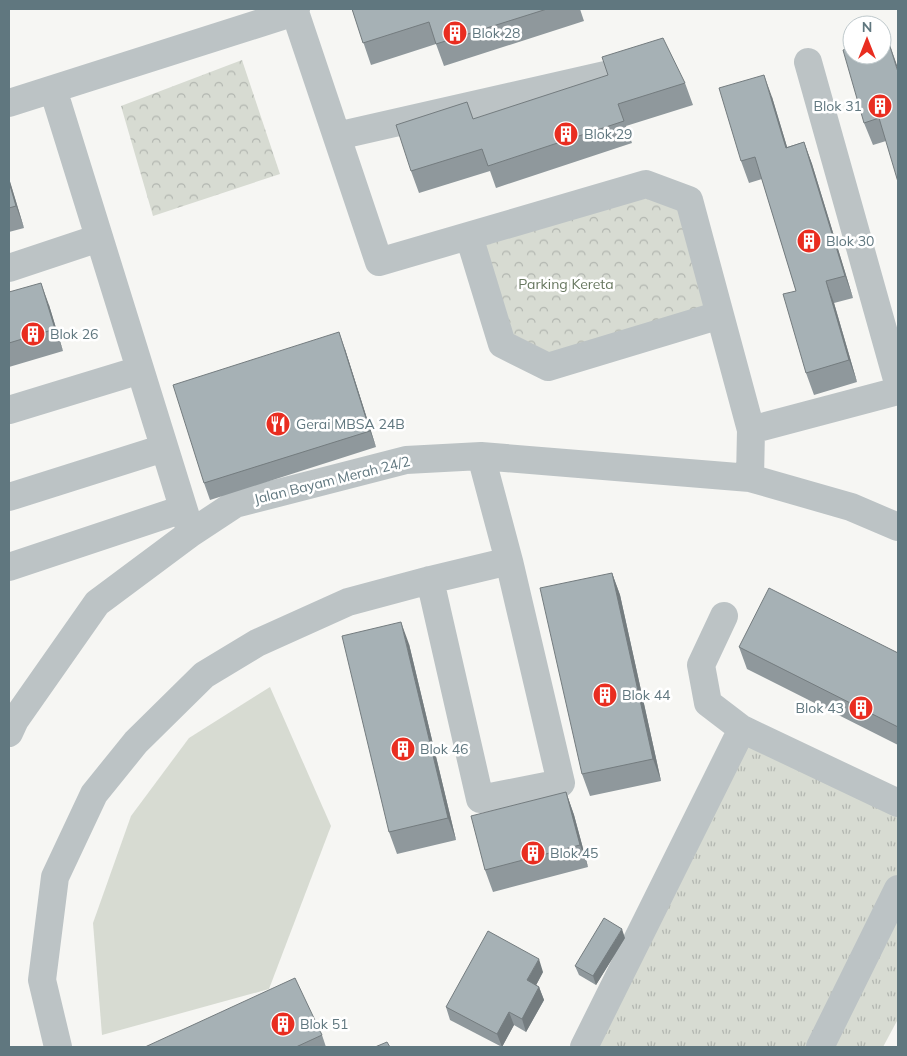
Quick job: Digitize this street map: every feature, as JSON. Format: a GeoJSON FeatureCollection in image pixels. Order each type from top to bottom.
{"type":"FeatureCollection","features":[{"type":"Feature","properties":{"kind":"street"},"geometry":{"type":"LineString","coordinates":[[9,103],[296,10],[379,262],[646,184],[689,200],[751,430],[750,478]]}},
{"type":"Feature","properties":{"kind":"street"},"geometry":{"type":"LineString","coordinates":[[337,136],[671,60]]}},
{"type":"Feature","properties":{"kind":"street"},"geometry":{"type":"LineString","coordinates":[[808,62],[898,383]]}},
{"type":"Feature","properties":{"kind":"street"},"geometry":{"type":"LineString","coordinates":[[9,567],[187,521],[53,89]]}},
{"type":"Feature","properties":{"kind":"street"},"geometry":{"type":"LineString","coordinates":[[469,236],[502,344],[548,367],[720,315]]}},
{"type":"Feature","properties":{"kind":"street"},"geometry":{"type":"LineString","coordinates":[[9,268],[99,238]]}},
{"type":"Feature","properties":{"kind":"street"},"geometry":{"type":"LineString","coordinates":[[9,410],[140,370]]}},
{"type":"Feature","properties":{"kind":"street"},"geometry":{"type":"LineString","coordinates":[[751,430],[898,391]]}},
{"type":"Feature","properties":{"kind":"street"},"geometry":{"type":"LineString","coordinates":[[9,497],[164,448]]}},
{"type":"Feature","properties":{"kind":"street"},"geometry":{"type":"LineString","coordinates":[[430,580],[480,798],[561,782],[509,561],[481,456]]}},
{"type":"Feature","properties":{"kind":"street","name":"Jalan Bayam Merah 24/2"},"geometry":{"type":"LineString","coordinates":[[9,733],[15,720],[97,603],[187,521],[235,504],[406,460],[481,456],[750,478],[851,507],[898,527]]}},
{"type":"Feature","properties":{"kind":"street"},"geometry":{"type":"LineString","coordinates":[[58,1047],[42,980],[55,877],[94,794],[136,742],[204,675],[257,643],[348,602],[509,561]]}},
{"type":"Feature","properties":{"kind":"street"},"geometry":{"type":"LineString","coordinates":[[724,616],[701,665],[708,702],[742,729],[898,803]]}},
{"type":"Feature","properties":{"kind":"street"},"geometry":{"type":"LineString","coordinates":[[584,1047],[742,729]]}},
{"type":"Feature","properties":{"kind":"street"},"geometry":{"type":"LineString","coordinates":[[820,1047],[898,889]]}},
{"type":"Feature","properties":{"kind":"green space"},"geometry":{"type":"Polygon","coordinates":[[[242,60],[280,174],[153,216],[121,106],[242,60]]]}},
{"type":"Feature","properties":{"kind":"green space","name":"Parking Kereta"},"geometry":{"type":"Polygon","coordinates":[[[646,184],[689,200],[720,315],[548,367],[502,344],[469,236],[646,184]]]}},
{"type":"Feature","properties":{"kind":"green space"},"geometry":{"type":"Polygon","coordinates":[[[270,687],[331,826],[269,989],[102,1035],[93,923],[131,816],[189,738],[270,687]]]}},
{"type":"Feature","properties":{"kind":"green space"},"geometry":{"type":"Polygon","coordinates":[[[746,744],[898,814],[898,1019],[883,1047],[592,1047],[746,744]]]}},
{"type":"Feature","properties":{"kind":"building"},"geometry":{"type":"Polygon","coordinates":[[[352,9],[547,9],[436,44],[429,22],[363,43],[352,9]]]}},
{"type":"Feature","properties":{"kind":"building"},"geometry":{"type":"Polygon","coordinates":[[[663,38],[685,83],[618,104],[624,121],[488,166],[482,149],[411,171],[396,125],[467,102],[473,119],[608,75],[602,57],[663,38]]]}},
{"type":"Feature","properties":{"kind":"building","name":"Blok 31"},"geometry":{"type":"Polygon","coordinates":[[[892,53],[898,72],[898,182],[879,118],[864,123],[847,65],[892,65],[892,53]]]}},
{"type":"Feature","properties":{"kind":"building","name":"Blok 30"},"geometry":{"type":"Polygon","coordinates":[[[764,75],[786,148],[804,142],[845,276],[826,281],[849,360],[806,373],[783,294],[796,291],[755,157],[741,161],[719,88],[764,75]]]}},
{"type":"Feature","properties":{"kind":"building"},"geometry":{"type":"Polygon","coordinates":[[[9,182],[16,206],[9,208],[9,182]]]}},
{"type":"Feature","properties":{"kind":"building"},"geometry":{"type":"Polygon","coordinates":[[[41,283],[55,329],[9,343],[9,292],[41,283]]]}},
{"type":"Feature","properties":{"kind":"building","name":"Gerai MBSA 24B"},"geometry":{"type":"Polygon","coordinates":[[[339,332],[370,431],[204,483],[173,385],[339,332]]]}},
{"type":"Feature","properties":{"kind":"building","name":"Blok 44"},"geometry":{"type":"Polygon","coordinates":[[[612,573],[653,759],[582,774],[540,588],[612,573]]]}},
{"type":"Feature","properties":{"kind":"building","name":"Blok 43"},"geometry":{"type":"Polygon","coordinates":[[[769,588],[898,653],[898,727],[739,647],[769,588]]]}},
{"type":"Feature","properties":{"kind":"building","name":"Blok 46"},"geometry":{"type":"Polygon","coordinates":[[[401,622],[448,818],[389,832],[342,636],[401,622]]]}},
{"type":"Feature","properties":{"kind":"building"},"geometry":{"type":"Polygon","coordinates":[[[566,792],[580,845],[485,870],[471,816],[566,792]]]}},
{"type":"Feature","properties":{"kind":"building"},"geometry":{"type":"Polygon","coordinates":[[[604,918],[622,929],[593,976],[575,966],[604,918]]]}},
{"type":"Feature","properties":{"kind":"building"},"geometry":{"type":"Polygon","coordinates":[[[488,931],[539,959],[527,980],[539,987],[522,1019],[509,1012],[497,1034],[446,1007],[488,931]]]}},
{"type":"Feature","properties":{"kind":"building"},"geometry":{"type":"Polygon","coordinates":[[[295,978],[322,1035],[296,1047],[145,1047],[295,978]]]}},
{"type":"Feature","properties":{"kind":"building"},"geometry":{"type":"Polygon","coordinates":[[[387,1042],[390,1047],[375,1047],[387,1042]]]}},
{"type":"Feature","properties":{"kind":"place","name":"Blok 28"},"geometry":{"type":"Point","coordinates":[455,33]}},
{"type":"Feature","properties":{"kind":"place","name":"Blok 31"},"geometry":{"type":"Point","coordinates":[880,106]}},
{"type":"Feature","properties":{"kind":"place","name":"Blok 29"},"geometry":{"type":"Point","coordinates":[566,134]}},
{"type":"Feature","properties":{"kind":"place","name":"Blok 30"},"geometry":{"type":"Point","coordinates":[809,241]}},
{"type":"Feature","properties":{"kind":"place","name":"Blok 26"},"geometry":{"type":"Point","coordinates":[33,334]}},
{"type":"Feature","properties":{"kind":"place","name":"Gerai MBSA 24B"},"geometry":{"type":"Point","coordinates":[278,424]}},
{"type":"Feature","properties":{"kind":"place","name":"Blok 44"},"geometry":{"type":"Point","coordinates":[605,695]}},
{"type":"Feature","properties":{"kind":"place","name":"Blok 43"},"geometry":{"type":"Point","coordinates":[861,708]}},
{"type":"Feature","properties":{"kind":"place","name":"Blok 46"},"geometry":{"type":"Point","coordinates":[403,749]}},
{"type":"Feature","properties":{"kind":"place","name":"Blok 45"},"geometry":{"type":"Point","coordinates":[533,853]}},
{"type":"Feature","properties":{"kind":"place","name":"Blok 51"},"geometry":{"type":"Point","coordinates":[283,1024]}}]}
